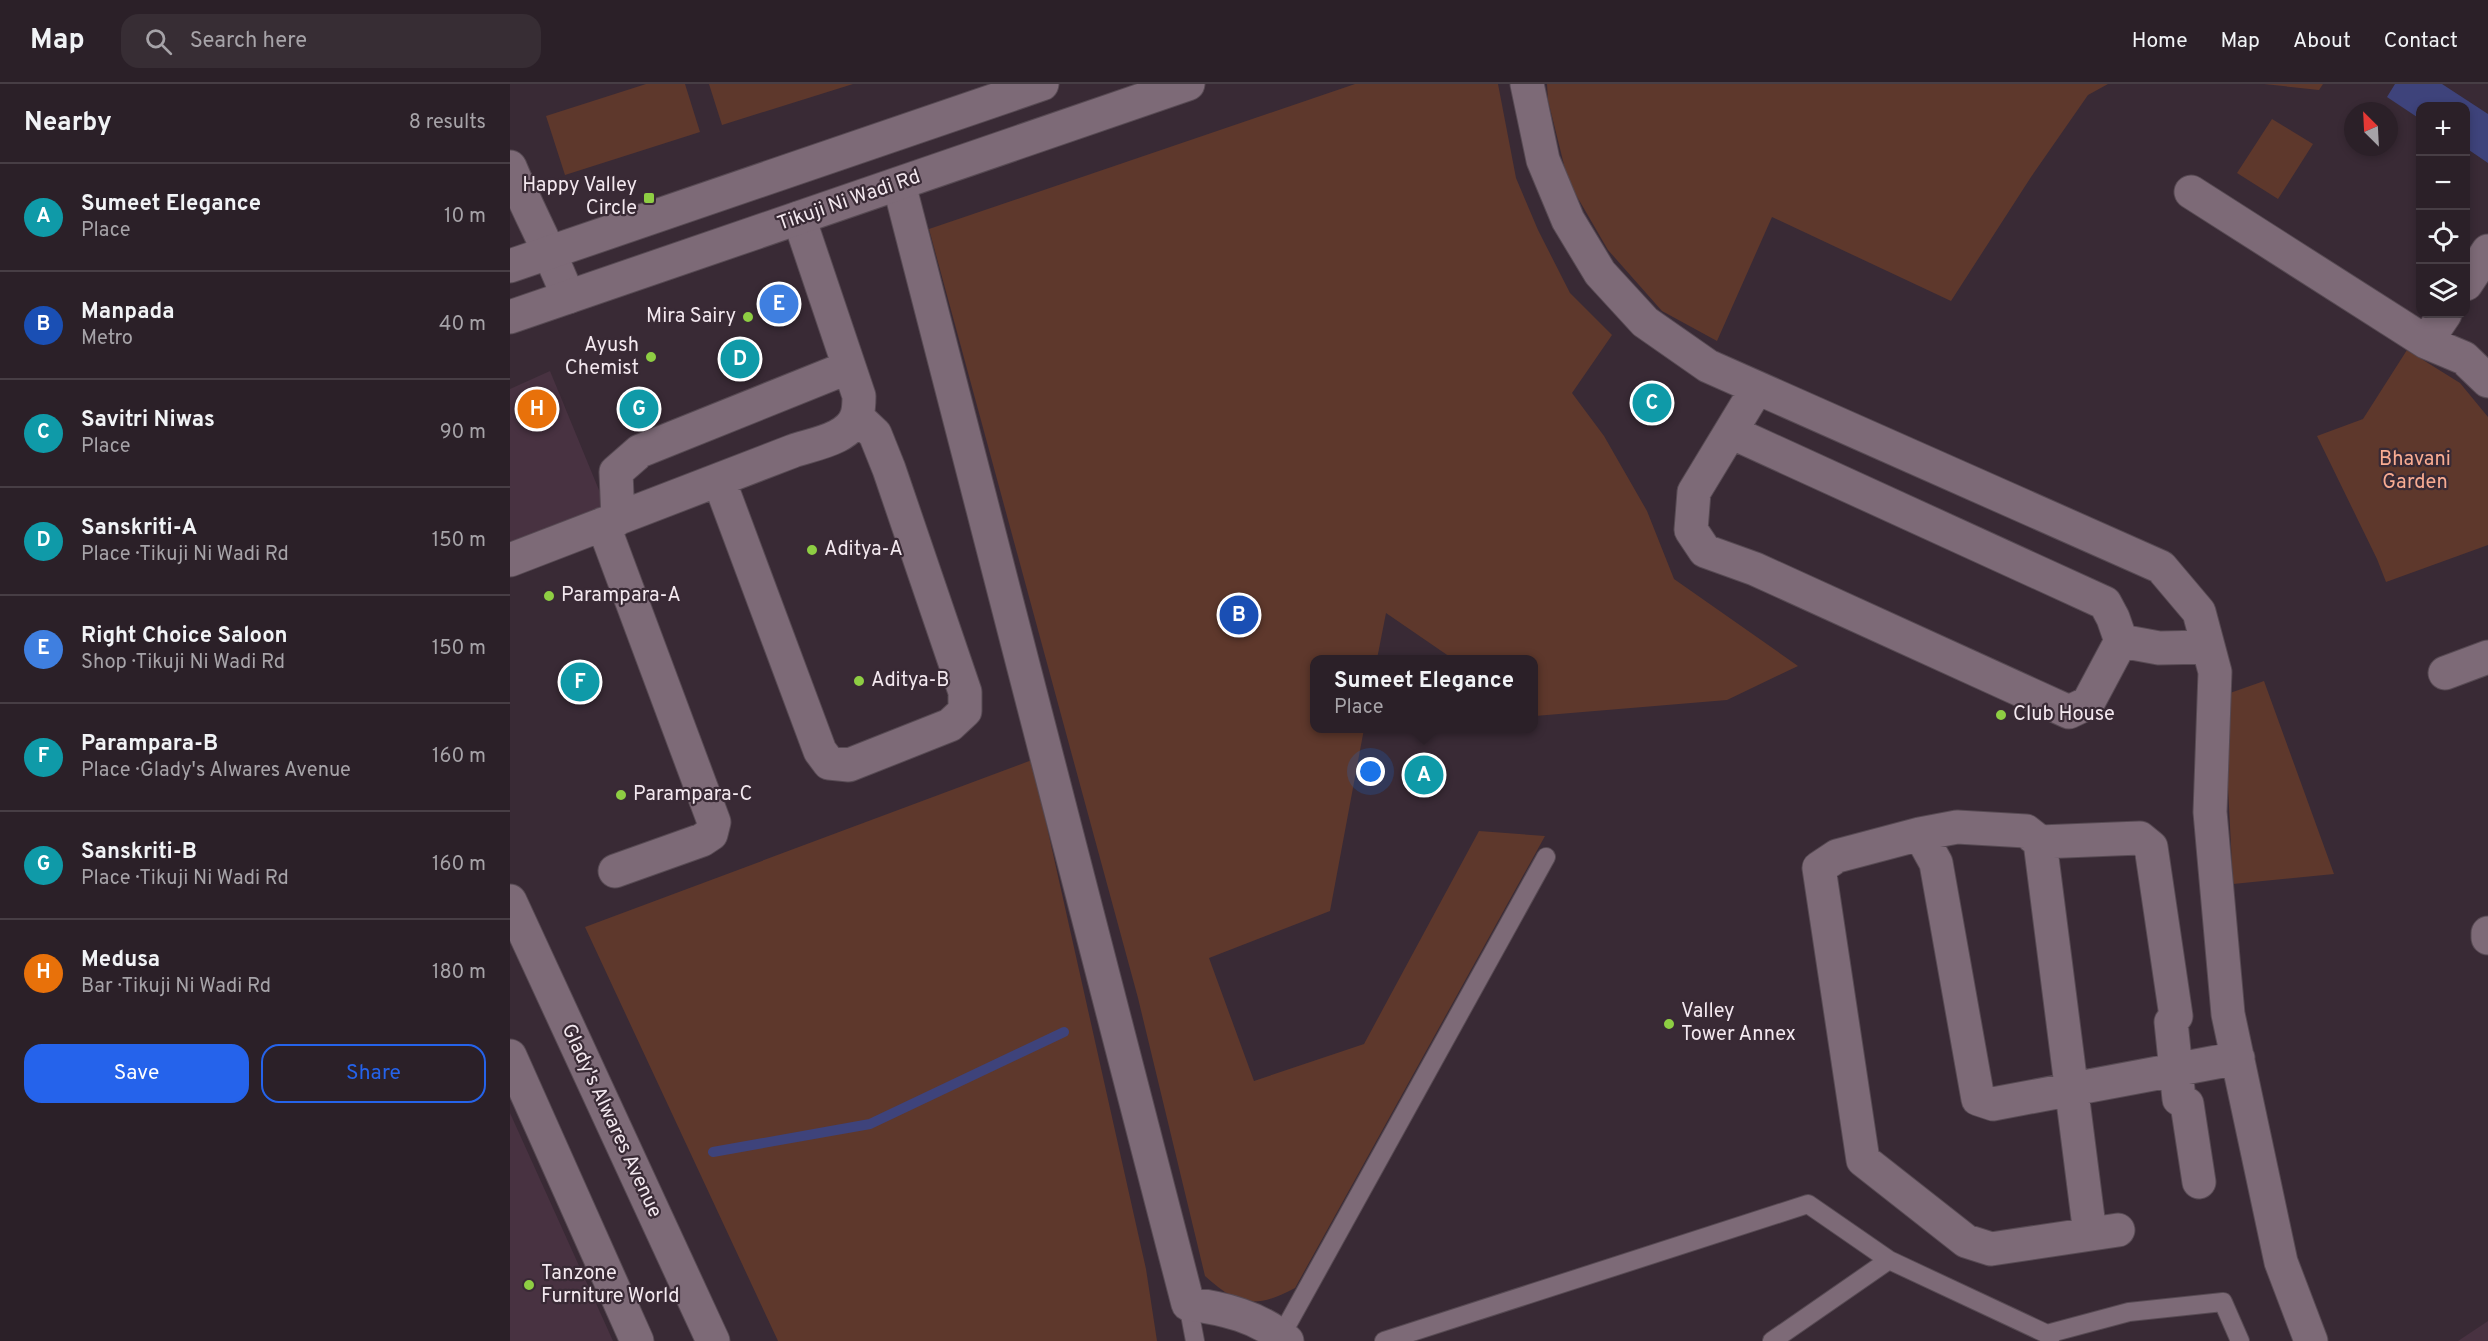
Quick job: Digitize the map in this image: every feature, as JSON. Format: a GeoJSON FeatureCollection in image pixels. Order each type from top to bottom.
{"type":"FeatureCollection","features":[{"type":"Feature","properties":{"kind":"street"},"geometry":{"type":"LineString","coordinates":[[510,266],[1042,84]]}},
{"type":"Feature","properties":{"kind":"street","name":"Tikuji Ni Wadi Rd"},"geometry":{"type":"LineString","coordinates":[[510,317],[1188,84]]}},
{"type":"Feature","properties":{"kind":"street"},"geometry":{"type":"LineString","coordinates":[[1527,84],[1543,160],[1568,220],[1600,273],[1645,322],[1708,366],[2161,567],[2199,612],[2215,672],[2210,812],[2228,1014],[2281,1262],[2311,1341]]}},
{"type":"Feature","properties":{"kind":"street"},"geometry":{"type":"LineString","coordinates":[[512,176],[551,252],[568,297]]}},
{"type":"Feature","properties":{"kind":"street"},"geometry":{"type":"LineString","coordinates":[[899,184],[1188,1304],[1221,1308],[1253,1319],[1284,1338]]}},
{"type":"Feature","properties":{"kind":"street"},"geometry":{"type":"LineString","coordinates":[[2191,192],[2426,342],[2464,358],[2486,376]]}},
{"type":"Feature","properties":{"kind":"street"},"geometry":{"type":"LineString","coordinates":[[510,560],[847,430],[857,417],[859,396],[800,218]]}},
{"type":"Feature","properties":{"kind":"street"},"geometry":{"type":"LineString","coordinates":[[2470,278],[2488,251]]}},
{"type":"Feature","properties":{"kind":"street"},"geometry":{"type":"LineString","coordinates":[[2426,342],[2442,318]]}},
{"type":"Feature","properties":{"kind":"street"},"geometry":{"type":"LineString","coordinates":[[615,872],[702,840],[711,834],[714,822],[611,522],[616,472],[640,451],[849,367]]}},
{"type":"Feature","properties":{"kind":"street"},"geometry":{"type":"LineString","coordinates":[[1757,388],[1694,492],[1691,530],[1705,551],[1755,569],[2069,712],[2088,703],[2121,640]]}},
{"type":"Feature","properties":{"kind":"street"},"geometry":{"type":"LineString","coordinates":[[719,480],[820,751],[829,763],[849,765],[950,725],[965,711],[965,692],[889,469],[875,434],[857,417]]}},
{"type":"Feature","properties":{"kind":"street"},"geometry":{"type":"LineString","coordinates":[[1731,432],[2105,603],[2121,640]]}},
{"type":"Feature","properties":{"kind":"street"},"geometry":{"type":"LineString","coordinates":[[2121,640],[2158,648],[2208,647]]}},
{"type":"Feature","properties":{"kind":"street"},"geometry":{"type":"LineString","coordinates":[[2445,673],[2488,657]]}},
{"type":"Feature","properties":{"kind":"street"},"geometry":{"type":"LineString","coordinates":[[2040,842],[2070,1089],[2104,1232],[1991,1249],[1966,1241],[1863,1160],[1819,868],[1837,856],[1920,834],[1957,827],[2026,831],[2040,842],[2140,838],[2151,847],[2176,1016],[2171,1022],[2179,1099],[2187,1104],[2199,1182]]}},
{"type":"Feature","properties":{"kind":"street"},"geometry":{"type":"LineString","coordinates":[[1920,834],[1936,863],[1978,1099],[1993,1104],[2238,1058]]}},
{"type":"Feature","properties":{"kind":"street","name":"Glady's Alwares Avenue"},"geometry":{"type":"LineString","coordinates":[[510,901],[709,1340]]}},
{"type":"Feature","properties":{"kind":"street"},"geometry":{"type":"LineString","coordinates":[[2488,933],[2488,938]]}},
{"type":"Feature","properties":{"kind":"street"},"geometry":{"type":"LineString","coordinates":[[510,1056],[637,1341]]}},
{"type":"Feature","properties":{"kind":"lane"},"geometry":{"type":"LineString","coordinates":[[1284,1338],[1546,857]]}},
{"type":"Feature","properties":{"kind":"lane"},"geometry":{"type":"LineString","coordinates":[[1383,1341],[1808,1204],[1889,1260],[2048,1338],[2129,1312],[2223,1302],[2240,1341]]}},
{"type":"Feature","properties":{"kind":"lane"},"geometry":{"type":"LineString","coordinates":[[1772,1341],[1889,1260]]}},
{"type":"Feature","properties":{"kind":"lane"},"geometry":{"type":"LineString","coordinates":[[1188,1304],[1195,1341]]}},
{"type":"Feature","properties":{"kind":"shaded area"},"geometry":{"type":"Polygon","coordinates":[[[550,371],[608,512],[510,552],[510,389],[550,371]]]}},
{"type":"Feature","properties":{"kind":"shaded area"},"geometry":{"type":"Polygon","coordinates":[[[510,1113],[613,1341],[510,1341],[510,1113]]]}},
{"type":"Feature","properties":{"kind":"shaded area"},"geometry":{"type":"Polygon","coordinates":[[[2488,1321],[2488,1341],[2458,1341],[2488,1321]]]}},
{"type":"Feature","properties":{"kind":"green space"},"geometry":{"type":"Polygon","coordinates":[[[646,84],[685,84],[700,132],[565,175],[546,116],[646,84]]]}},
{"type":"Feature","properties":{"kind":"green space"},"geometry":{"type":"Polygon","coordinates":[[[709,84],[853,84],[722,125],[709,84]]]}},
{"type":"Feature","properties":{"kind":"green space"},"geometry":{"type":"Polygon","coordinates":[[[1355,84],[1498,84],[1516,178],[1538,230],[1570,293],[1612,335],[1572,393],[1604,436],[1647,511],[1674,579],[1798,666],[1727,700],[1538,716],[1538,655],[1447,655],[1386,613],[1378,655],[1310,655],[1310,733],[1363,733],[1330,911],[1209,958],[1254,1081],[1364,1044],[1479,831],[1545,836],[1295,1288],[1269,1299],[1248,1301],[1238,1299],[1205,1276],[1138,998],[929,229],[1355,84]]]}},
{"type":"Feature","properties":{"kind":"green space"},"geometry":{"type":"Polygon","coordinates":[[[1547,84],[2108,84],[2088,95],[2031,177],[1951,301],[1772,217],[1717,341],[1662,311],[1608,250],[1568,181],[1548,100],[1547,84]]]}},
{"type":"Feature","properties":{"kind":"green space"},"geometry":{"type":"Polygon","coordinates":[[[2264,84],[2323,84],[2319,90],[2264,84]]]}},
{"type":"Feature","properties":{"kind":"green space"},"geometry":{"type":"Polygon","coordinates":[[[2272,119],[2313,144],[2278,199],[2237,173],[2272,119]]]}},
{"type":"Feature","properties":{"kind":"green space","name":"Bhavani Garden"},"geometry":{"type":"Polygon","coordinates":[[[2407,350],[2460,383],[2488,417],[2488,545],[2386,582],[2317,436],[2363,419],[2407,350]]]}},
{"type":"Feature","properties":{"kind":"green space"},"geometry":{"type":"Polygon","coordinates":[[[2264,681],[2334,874],[2233,884],[2227,768],[2230,693],[2264,681]]]}},
{"type":"Feature","properties":{"kind":"green space"},"geometry":{"type":"Polygon","coordinates":[[[1032,760],[1146,1269],[1157,1341],[778,1341],[585,927],[1032,760]]]}},
{"type":"Feature","properties":{"kind":"water"},"geometry":{"type":"Polygon","coordinates":[[[2395,84],[2442,84],[2470,102],[2416,102],[2416,116],[2398,104],[2398,102],[2387,97],[2395,84]]]}},
{"type":"Feature","properties":{"kind":"water"},"geometry":{"type":"Polygon","coordinates":[[[2470,102],[2488,114],[2488,163],[2470,151],[2470,102]]]}},
{"type":"Feature","properties":{"kind":"waterway"},"geometry":{"type":"LineString","coordinates":[[713,1152],[870,1124],[1064,1032]]}},
{"type":"Feature","properties":{"kind":"place","name":"Happy Valley Circle"},"geometry":{"type":"Point","coordinates":[649,198]}},
{"type":"Feature","properties":{"kind":"place","name":"Right Choice Saloon"},"geometry":{"type":"Point","coordinates":[779,304]}},
{"type":"Feature","properties":{"kind":"place","name":"Mira Sairy"},"geometry":{"type":"Point","coordinates":[748,317]}},
{"type":"Feature","properties":{"kind":"place","name":"Ayush Chemist"},"geometry":{"type":"Point","coordinates":[651,357]}},
{"type":"Feature","properties":{"kind":"place","name":"Sanskriti-A"},"geometry":{"type":"Point","coordinates":[740,359]}},
{"type":"Feature","properties":{"kind":"place","name":"Savitri Niwas"},"geometry":{"type":"Point","coordinates":[1652,403]}},
{"type":"Feature","properties":{"kind":"place","name":"Medusa"},"geometry":{"type":"Point","coordinates":[537,409]}},
{"type":"Feature","properties":{"kind":"place","name":"Sanskriti-B"},"geometry":{"type":"Point","coordinates":[639,409]}},
{"type":"Feature","properties":{"kind":"place","name":"Aditya-A"},"geometry":{"type":"Point","coordinates":[812,550]}},
{"type":"Feature","properties":{"kind":"place","name":"Parampara-A"},"geometry":{"type":"Point","coordinates":[549,596]}},
{"type":"Feature","properties":{"kind":"place","name":"Manpada"},"geometry":{"type":"Point","coordinates":[1239,615]}},
{"type":"Feature","properties":{"kind":"place","name":"Aditya-B"},"geometry":{"type":"Point","coordinates":[859,681]}},
{"type":"Feature","properties":{"kind":"place","name":"Parampara-B"},"geometry":{"type":"Point","coordinates":[580,682]}},
{"type":"Feature","properties":{"kind":"place","name":"Club House"},"geometry":{"type":"Point","coordinates":[2001,715]}},
{"type":"Feature","properties":{"kind":"place","name":"Sumeet Elegance"},"geometry":{"type":"Point","coordinates":[1424,775]}},
{"type":"Feature","properties":{"kind":"place","name":"Parampara-C"},"geometry":{"type":"Point","coordinates":[621,795]}},
{"type":"Feature","properties":{"kind":"place","name":"Valley Tower Annex"},"geometry":{"type":"Point","coordinates":[1669,1024]}},
{"type":"Feature","properties":{"kind":"place","name":"Tanzone Furniture World"},"geometry":{"type":"Point","coordinates":[529,1285]}}]}
